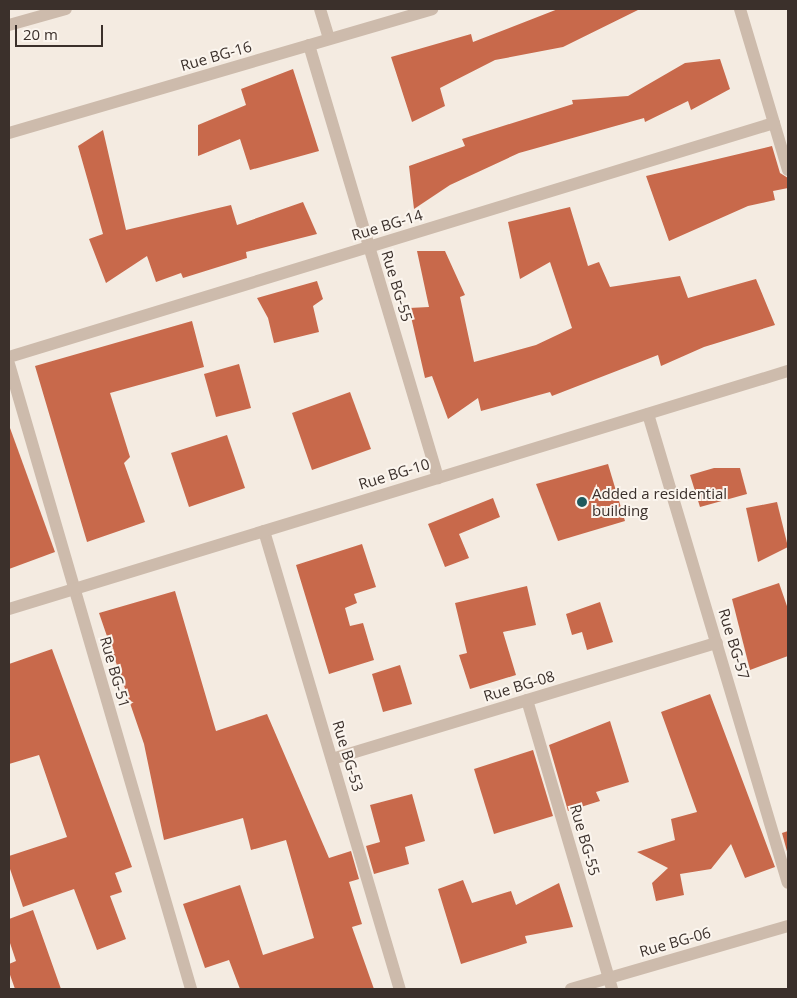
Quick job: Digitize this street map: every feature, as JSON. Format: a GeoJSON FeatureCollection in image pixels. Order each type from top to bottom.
{"type":"FeatureCollection","features":[{"type":"Feature","properties":{"kind":"street"},"geometry":{"type":"LineString","coordinates":[[9,25],[66,9]]}},
{"type":"Feature","properties":{"kind":"street"},"geometry":{"type":"LineString","coordinates":[[320,9],[329,38]]}},
{"type":"Feature","properties":{"kind":"street","name":"Rue BG-16"},"geometry":{"type":"LineString","coordinates":[[9,133],[432,9]]}},
{"type":"Feature","properties":{"kind":"street"},"geometry":{"type":"LineString","coordinates":[[740,9],[788,170]]}},
{"type":"Feature","properties":{"kind":"street","name":"Rue BG-55"},"geometry":{"type":"LineString","coordinates":[[309,45],[438,478]]}},
{"type":"Feature","properties":{"kind":"street","name":"Rue BG-14"},"geometry":{"type":"LineString","coordinates":[[9,358],[774,123]]}},
{"type":"Feature","properties":{"kind":"street","name":"Rue BG-51"},"geometry":{"type":"LineString","coordinates":[[9,364],[191,989]]}},
{"type":"Feature","properties":{"kind":"street","name":"Rue BG-10"},"geometry":{"type":"LineString","coordinates":[[9,609],[788,371]]}},
{"type":"Feature","properties":{"kind":"street","name":"Rue BG-57"},"geometry":{"type":"LineString","coordinates":[[648,414],[788,883]]}},
{"type":"Feature","properties":{"kind":"street","name":"Rue BG-53"},"geometry":{"type":"LineString","coordinates":[[264,531],[400,989]]}},
{"type":"Feature","properties":{"kind":"street","name":"Rue BG-08"},"geometry":{"type":"LineString","coordinates":[[332,759],[717,644]]}},
{"type":"Feature","properties":{"kind":"street","name":"Rue BG-55"},"geometry":{"type":"LineString","coordinates":[[527,700],[610,984]]}},
{"type":"Feature","properties":{"kind":"street","name":"Rue BG-06"},"geometry":{"type":"LineString","coordinates":[[571,989],[610,984],[788,926]]}},
{"type":"Feature","properties":{"kind":"building"},"geometry":{"type":"Polygon","coordinates":[[[558,9],[640,9],[563,47],[495,60],[440,88],[445,106],[412,122],[391,57],[471,34],[473,42],[558,9]]]}},
{"type":"Feature","properties":{"kind":"building"},"geometry":{"type":"Polygon","coordinates":[[[720,59],[730,89],[691,110],[688,101],[645,122],[644,118],[519,153],[450,185],[414,209],[409,166],[465,146],[462,139],[573,104],[572,100],[628,96],[685,63],[720,59]]]}},
{"type":"Feature","properties":{"kind":"building"},"geometry":{"type":"Polygon","coordinates":[[[293,69],[319,151],[250,170],[240,139],[198,156],[198,125],[246,105],[241,89],[293,69]]]}},
{"type":"Feature","properties":{"kind":"building"},"geometry":{"type":"Polygon","coordinates":[[[103,130],[126,230],[231,205],[237,225],[303,202],[317,234],[246,252],[247,258],[183,278],[181,273],[156,282],[147,256],[106,283],[89,239],[103,234],[78,146],[103,130]]]}},
{"type":"Feature","properties":{"kind":"building"},"geometry":{"type":"Polygon","coordinates":[[[772,146],[780,173],[788,178],[788,188],[773,191],[775,200],[748,206],[669,241],[646,176],[772,146]]]}},
{"type":"Feature","properties":{"kind":"building"},"geometry":{"type":"Polygon","coordinates":[[[570,207],[588,266],[599,262],[610,287],[680,276],[688,298],[756,279],[775,325],[704,347],[661,366],[658,355],[552,396],[550,392],[481,411],[478,398],[448,419],[432,376],[425,378],[409,308],[429,307],[417,251],[445,251],[465,295],[460,297],[474,362],[536,345],[572,328],[550,262],[520,279],[508,222],[570,207]]]}},
{"type":"Feature","properties":{"kind":"building"},"geometry":{"type":"Polygon","coordinates":[[[317,281],[323,299],[313,306],[319,332],[274,343],[268,318],[257,298],[317,281]]]}},
{"type":"Feature","properties":{"kind":"building"},"geometry":{"type":"Polygon","coordinates":[[[192,321],[204,367],[110,393],[130,457],[124,463],[145,522],[87,542],[35,366],[192,321]]]}},
{"type":"Feature","properties":{"kind":"building"},"geometry":{"type":"Polygon","coordinates":[[[239,364],[251,408],[216,417],[204,374],[239,364]]]}},
{"type":"Feature","properties":{"kind":"building"},"geometry":{"type":"Polygon","coordinates":[[[350,392],[371,449],[312,470],[292,413],[350,392]]]}},
{"type":"Feature","properties":{"kind":"building"},"geometry":{"type":"Polygon","coordinates":[[[9,428],[55,552],[9,569],[9,428]]]}},
{"type":"Feature","properties":{"kind":"building"},"geometry":{"type":"Polygon","coordinates":[[[227,435],[245,488],[189,507],[171,453],[227,435]]]}},
{"type":"Feature","properties":{"kind":"building","name":"Added a residential building"},"geometry":{"type":"Polygon","coordinates":[[[608,464],[625,521],[558,541],[536,484],[608,464]]]}},
{"type":"Feature","properties":{"kind":"building"},"geometry":{"type":"Polygon","coordinates":[[[714,468],[740,468],[747,494],[700,507],[690,475],[714,468]]]}},
{"type":"Feature","properties":{"kind":"building"},"geometry":{"type":"Polygon","coordinates":[[[493,498],[500,517],[459,534],[469,558],[445,567],[428,524],[493,498]]]}},
{"type":"Feature","properties":{"kind":"building"},"geometry":{"type":"Polygon","coordinates":[[[777,502],[788,547],[758,562],[746,508],[777,502]]]}},
{"type":"Feature","properties":{"kind":"building"},"geometry":{"type":"Polygon","coordinates":[[[362,544],[376,587],[354,594],[357,603],[345,608],[350,626],[363,623],[374,660],[329,674],[296,565],[362,544]]]}},
{"type":"Feature","properties":{"kind":"building"},"geometry":{"type":"Polygon","coordinates":[[[779,583],[788,609],[788,656],[750,670],[732,599],[779,583]]]}},
{"type":"Feature","properties":{"kind":"building"},"geometry":{"type":"Polygon","coordinates":[[[527,586],[536,625],[503,632],[516,675],[470,689],[459,655],[467,653],[455,603],[527,586]]]}},
{"type":"Feature","properties":{"kind":"building"},"geometry":{"type":"Polygon","coordinates":[[[175,591],[216,731],[267,714],[329,858],[351,851],[359,879],[349,882],[362,924],[352,927],[374,989],[240,989],[229,960],[205,968],[183,904],[240,885],[263,955],[314,938],[286,840],[251,850],[243,818],[164,840],[144,744],[99,613],[175,591]]]}},
{"type":"Feature","properties":{"kind":"building"},"geometry":{"type":"Polygon","coordinates":[[[600,602],[613,642],[587,650],[582,632],[572,635],[566,614],[600,602]]]}},
{"type":"Feature","properties":{"kind":"building"},"geometry":{"type":"Polygon","coordinates":[[[52,649],[132,867],[115,873],[122,892],[110,896],[126,939],[97,950],[74,889],[23,907],[9,866],[9,856],[67,837],[39,755],[9,764],[9,664],[52,649]]]}},
{"type":"Feature","properties":{"kind":"building"},"geometry":{"type":"Polygon","coordinates":[[[400,665],[412,704],[383,712],[372,674],[400,665]]]}},
{"type":"Feature","properties":{"kind":"building"},"geometry":{"type":"Polygon","coordinates":[[[710,694],[775,867],[745,878],[731,844],[711,869],[680,874],[684,895],[656,901],[652,883],[668,868],[637,852],[675,840],[671,819],[697,812],[661,712],[710,694]]]}},
{"type":"Feature","properties":{"kind":"building"},"geometry":{"type":"Polygon","coordinates":[[[610,721],[629,782],[596,792],[600,801],[568,811],[549,745],[610,721]]]}},
{"type":"Feature","properties":{"kind":"building"},"geometry":{"type":"Polygon","coordinates":[[[533,750],[553,816],[494,834],[474,769],[533,750]]]}},
{"type":"Feature","properties":{"kind":"building"},"geometry":{"type":"Polygon","coordinates":[[[412,794],[425,841],[405,847],[409,864],[374,874],[366,846],[380,842],[370,805],[412,794]]]}},
{"type":"Feature","properties":{"kind":"building"},"geometry":{"type":"Polygon","coordinates":[[[788,831],[788,855],[782,833],[788,831]]]}},
{"type":"Feature","properties":{"kind":"building"},"geometry":{"type":"Polygon","coordinates":[[[463,880],[472,903],[511,891],[516,905],[559,883],[573,927],[525,936],[527,943],[461,964],[438,889],[463,880]]]}},
{"type":"Feature","properties":{"kind":"building"},"geometry":{"type":"Polygon","coordinates":[[[33,910],[61,989],[15,989],[9,972],[9,964],[16,961],[9,940],[9,919],[33,910]]]}},
{"type":"Feature","properties":{"kind":"place","name":"Added a residential building"},"geometry":{"type":"Point","coordinates":[582,502]}}]}
